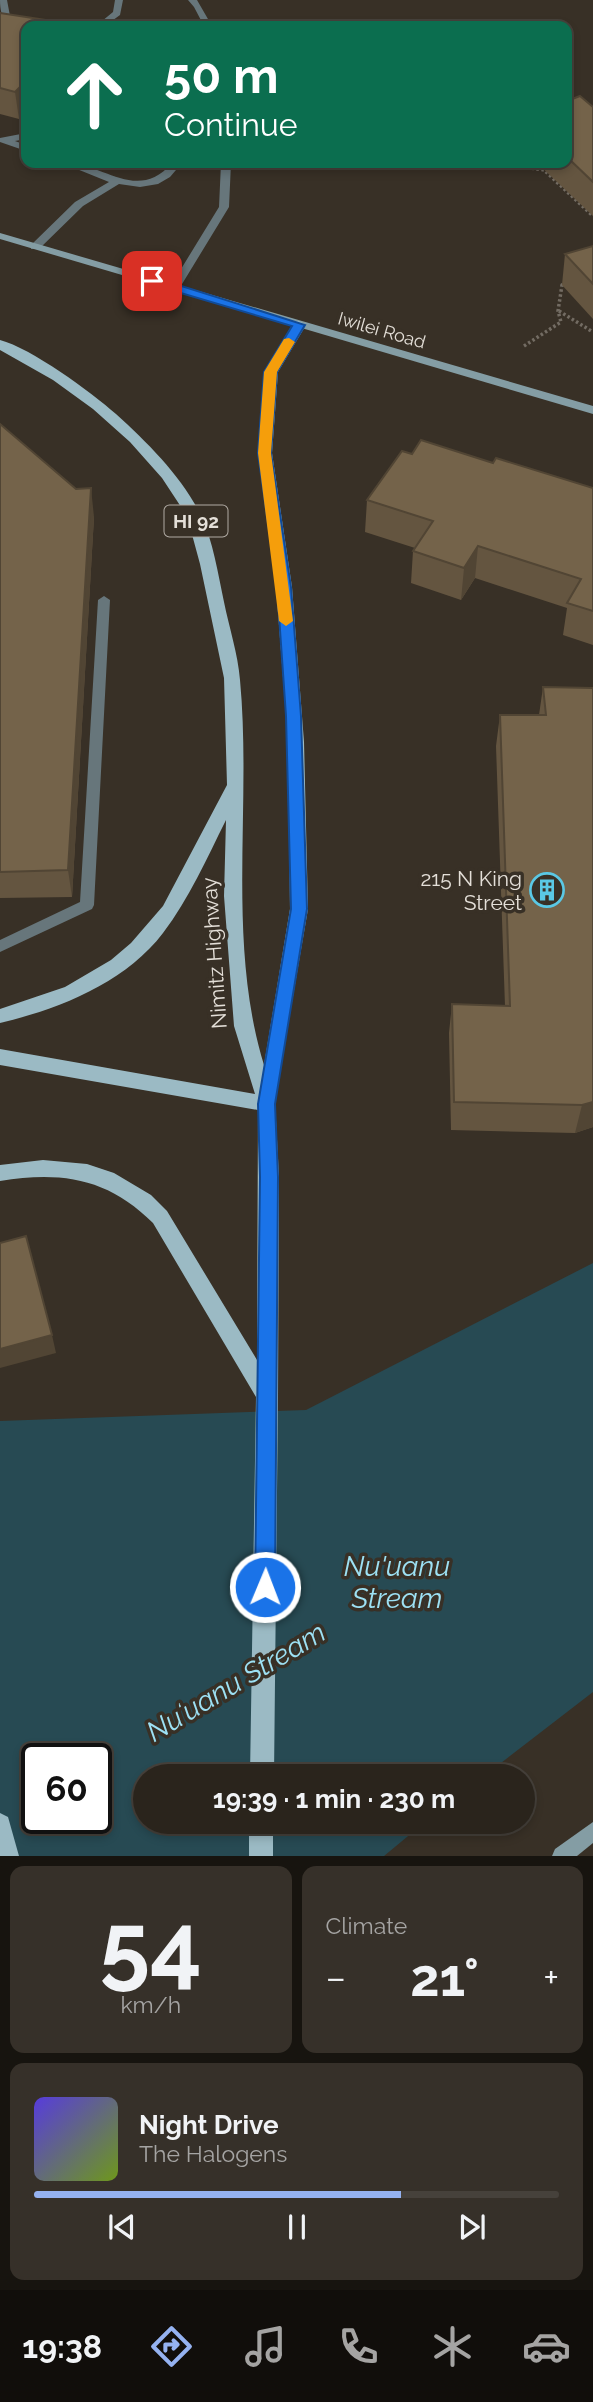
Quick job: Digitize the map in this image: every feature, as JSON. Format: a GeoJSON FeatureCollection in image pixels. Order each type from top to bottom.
{"type":"FeatureCollection","features":[{"type":"Feature","properties":{"kind":"main road"},"geometry":{"type":"LineString","coordinates":[[0,1057],[267,1104],[299,909],[294,716],[284,587],[265,453],[271,372],[299,325]]}},
{"type":"Feature","properties":{"kind":"main road","name":"Nimitz Highway"},"geometry":{"type":"LineString","coordinates":[[0,344],[58,377],[98,406],[135,439],[167,475],[194,516],[208,564],[232,678],[235,785],[233,896],[243,1026],[267,1104],[268,1398],[262,1764]]}},
{"type":"Feature","properties":{"kind":"main road"},"geometry":{"type":"LineString","coordinates":[[0,1016],[54,999],[89,983],[120,962],[146,939],[168,913],[235,785]]}},
{"type":"Feature","properties":{"kind":"main road"},"geometry":{"type":"LineString","coordinates":[[0,1173],[50,1168],[77,1171],[107,1178],[146,1200],[165,1226],[268,1398]]}},
{"type":"Feature","properties":{"kind":"main road"},"geometry":{"type":"LineString","coordinates":[[0,1825],[7,1856]]}},
{"type":"Feature","properties":{"kind":"main road"},"geometry":{"type":"LineString","coordinates":[[261,1834],[261,1856]]}},
{"type":"Feature","properties":{"kind":"street"},"geometry":{"type":"LineString","coordinates":[[3,0],[0,6],[2,16],[21,30]]}},
{"type":"Feature","properties":{"kind":"street"},"geometry":{"type":"LineString","coordinates":[[110,21],[117,13],[119,0]]}},
{"type":"Feature","properties":{"kind":"street"},"geometry":{"type":"LineString","coordinates":[[192,0],[206,21]]}},
{"type":"Feature","properties":{"kind":"street"},"geometry":{"type":"LineString","coordinates":[[1,141],[21,137]]}},
{"type":"Feature","properties":{"kind":"street"},"geometry":{"type":"LineString","coordinates":[[1,141],[21,147]]}},
{"type":"Feature","properties":{"kind":"street"},"geometry":{"type":"LineString","coordinates":[[81,168],[118,181],[153,184],[174,168]]}},
{"type":"Feature","properties":{"kind":"street"},"geometry":{"type":"LineString","coordinates":[[175,287],[224,207],[226,168]]}},
{"type":"Feature","properties":{"kind":"street"},"geometry":{"type":"LineString","coordinates":[[35,247],[79,204],[118,181]]}},
{"type":"Feature","properties":{"kind":"street","name":"Iwilei Road"},"geometry":{"type":"LineString","coordinates":[[0,236],[593,410]]}},
{"type":"Feature","properties":{"kind":"street"},"geometry":{"type":"LineString","coordinates":[[0,946],[87,905],[104,600]]}},
{"type":"Feature","properties":{"kind":"street"},"geometry":{"type":"LineString","coordinates":[[562,1856],[593,1830]]}},
{"type":"Feature","properties":{"kind":"path"},"geometry":{"type":"LineString","coordinates":[[530,168],[544,170],[593,216]]}},
{"type":"Feature","properties":{"kind":"path"},"geometry":{"type":"LineString","coordinates":[[524,346],[561,322],[558,311],[562,285],[572,281]]}},
{"type":"Feature","properties":{"kind":"path"},"geometry":{"type":"LineString","coordinates":[[558,311],[593,332]]}},
{"type":"Feature","properties":{"kind":"water","name":"Nu'uanu Stream"},"geometry":{"type":"Polygon","coordinates":[[[593,1263],[593,1692],[500,1764],[133,1764],[133,1834],[411,1834],[384,1856],[0,1856],[0,1421],[306,1410],[593,1263]]]}},
{"type":"Feature","properties":{"kind":"building"},"geometry":{"type":"Polygon","coordinates":[[[0,13],[52,21],[21,21],[21,86],[15,92],[0,88],[0,13]]]}},
{"type":"Feature","properties":{"kind":"building"},"geometry":{"type":"Polygon","coordinates":[[[580,96],[593,107],[593,182],[572,162],[572,99],[580,96]]]}},
{"type":"Feature","properties":{"kind":"building"},"geometry":{"type":"Polygon","coordinates":[[[593,246],[593,284],[565,254],[593,246]]]}},
{"type":"Feature","properties":{"kind":"building"},"geometry":{"type":"Polygon","coordinates":[[[0,424],[76,489],[91,488],[68,870],[0,872],[0,424]]]}},
{"type":"Feature","properties":{"kind":"building"},"geometry":{"type":"Polygon","coordinates":[[[421,440],[493,463],[496,458],[593,488],[593,611],[567,603],[581,579],[478,546],[464,568],[413,551],[433,521],[367,500],[402,451],[412,454],[421,440]]]}},
{"type":"Feature","properties":{"kind":"building","name":"215 N King Street"},"geometry":{"type":"Polygon","coordinates":[[[543,687],[593,688],[593,1102],[582,1105],[454,1102],[452,1004],[510,1006],[500,715],[546,715],[543,687]]]}},
{"type":"Feature","properties":{"kind":"building"},"geometry":{"type":"Polygon","coordinates":[[[26,1236],[52,1335],[0,1349],[0,1243],[26,1236]]]}},
{"type":"Feature","properties":{"kind":"slow traffic"},"geometry":{"type":"LineString","coordinates":[[286,621],[284,587],[265,453],[271,372],[289,342]]}},
{"type":"Feature","properties":{"kind":"place","name":"215 N King Street"},"geometry":{"type":"Point","coordinates":[547,890]}},
{"type":"Feature","properties":{"kind":"route"},"geometry":{"type":"LineString","coordinates":[[152,281],[299,325],[271,372],[265,453],[284,587],[296,742],[299,909],[267,1104],[269,1177],[265,1587]]}},
{"type":"Feature","properties":{"kind":"water label","name":"Nuʻuanu Stream"},"geometry":{"type":"Point","coordinates":[236,1682]}}]}
